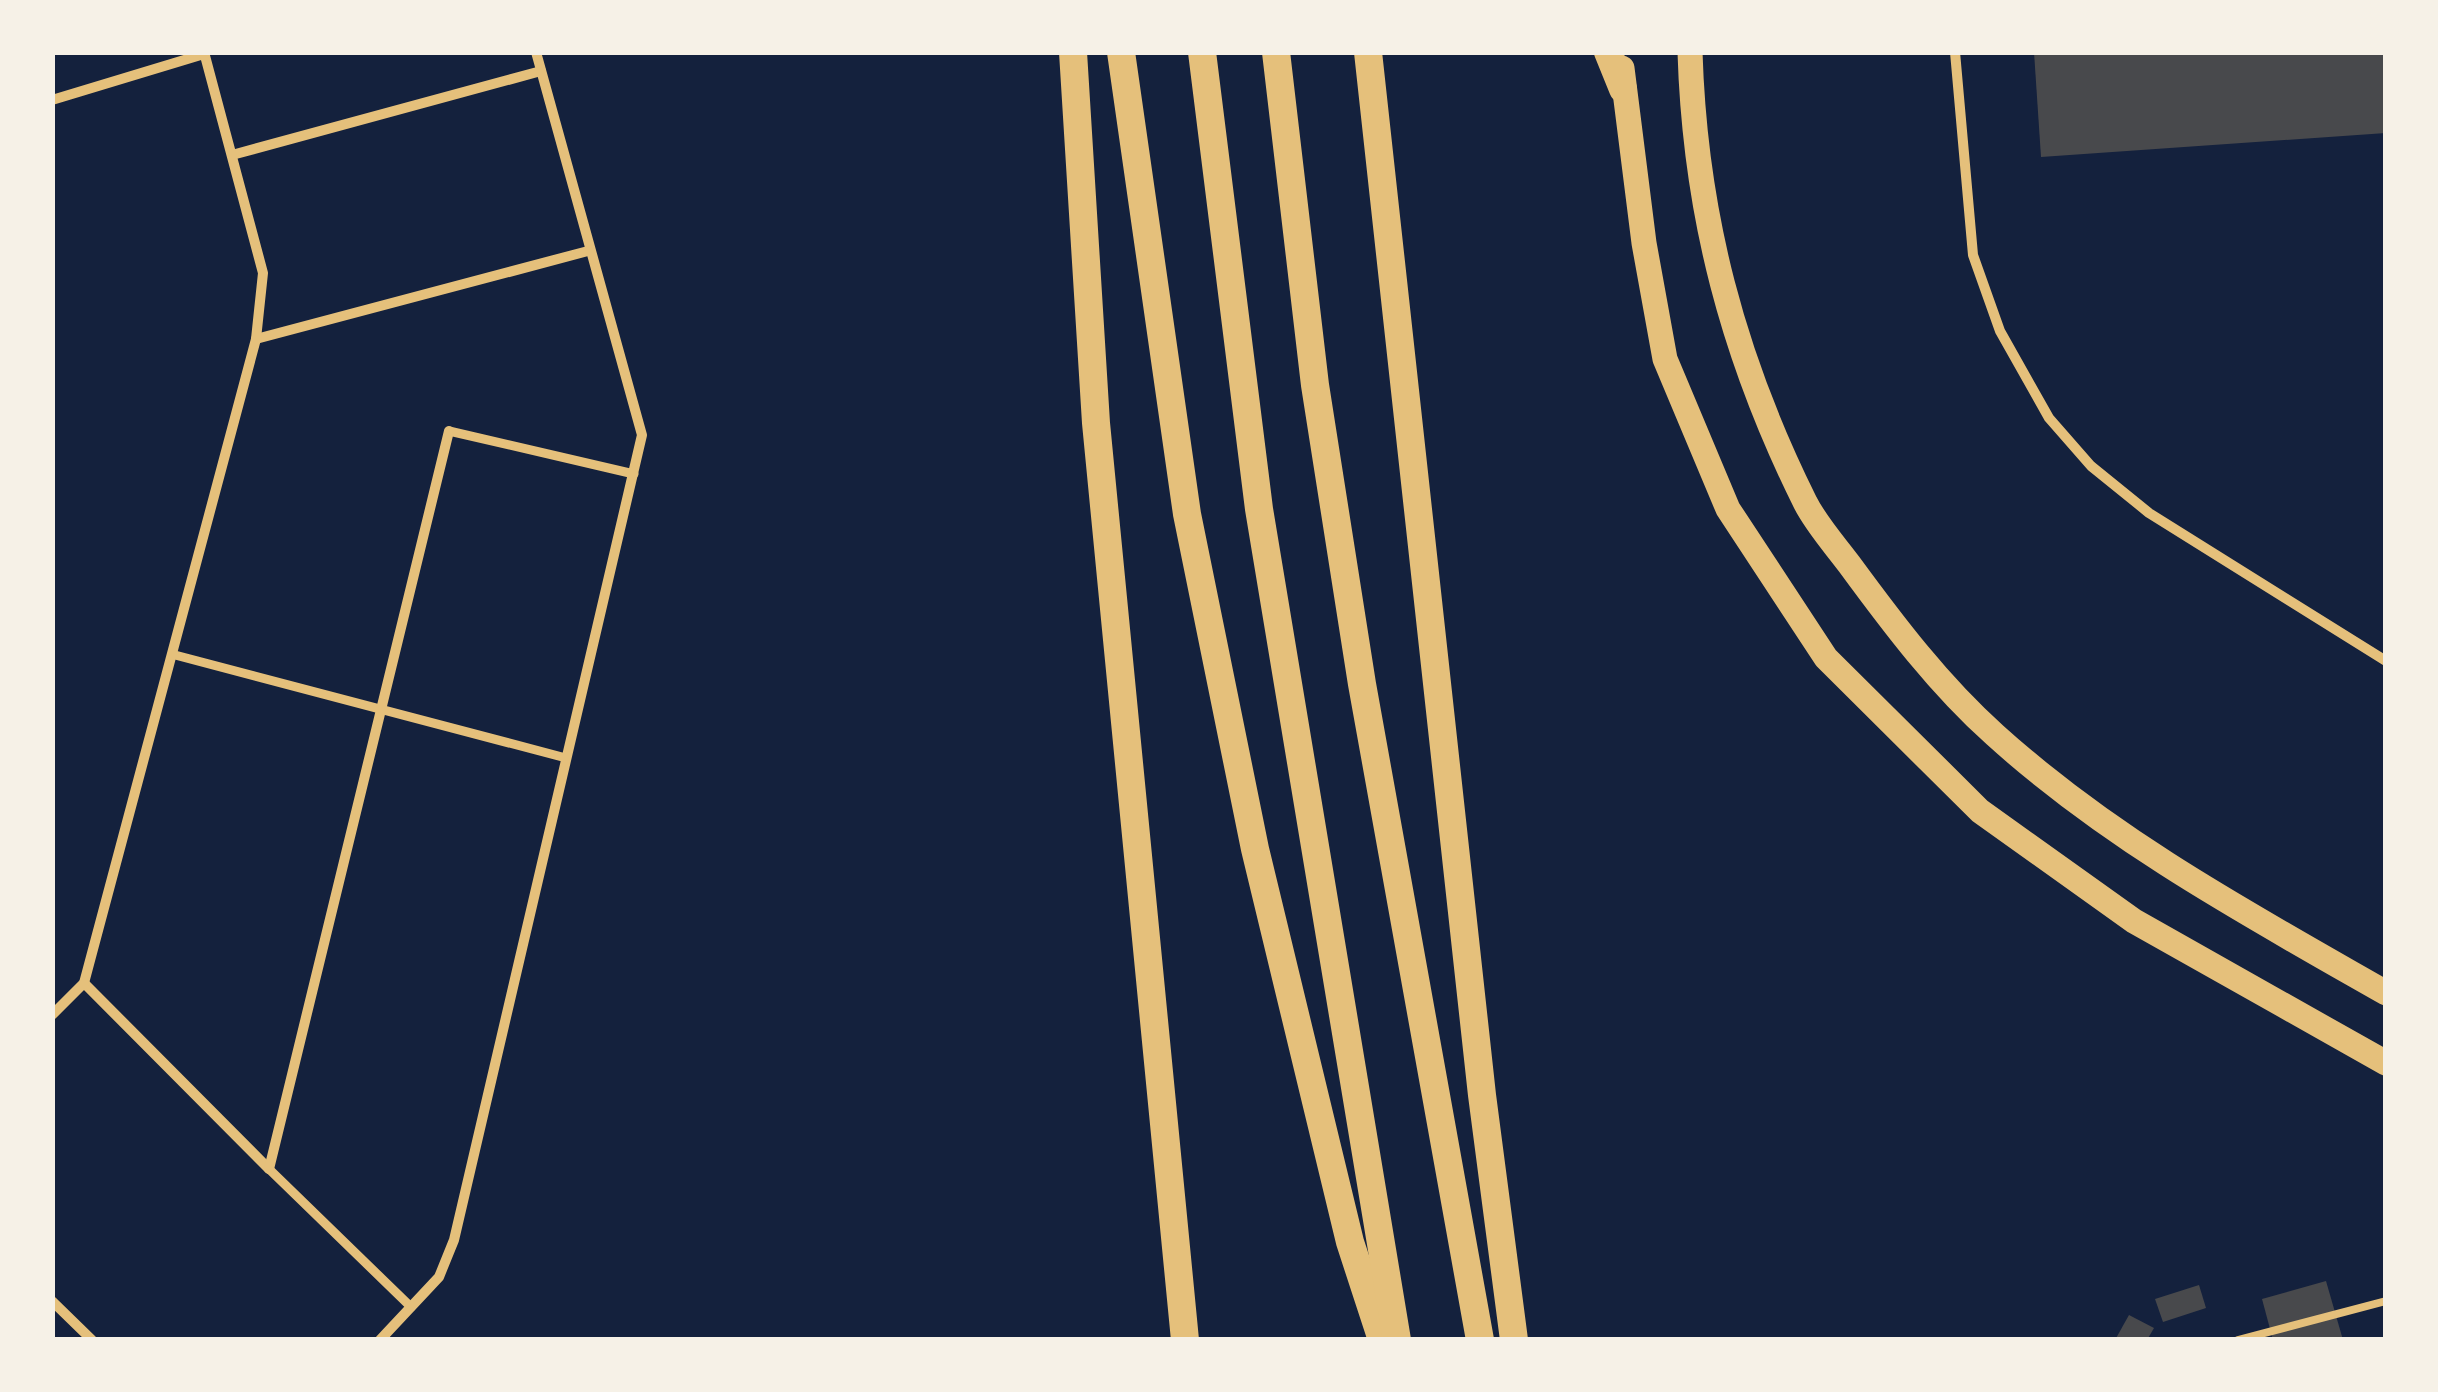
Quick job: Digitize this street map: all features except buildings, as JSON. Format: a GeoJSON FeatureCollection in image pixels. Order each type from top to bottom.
{"type":"FeatureCollection","features":[{"type":"Feature","properties":{"kind":"highway"},"geometry":{"type":"LineString","coordinates":[[1073,52],[1096,423],[1184,1340]]}},
{"type":"Feature","properties":{"kind":"highway"},"geometry":{"type":"LineString","coordinates":[[1121,52],[1187,514],[1255,849],[1350,1242],[1382,1340]]}},
{"type":"Feature","properties":{"kind":"highway"},"geometry":{"type":"LineString","coordinates":[[1202,52],[1259,510],[1397,1340]]}},
{"type":"Feature","properties":{"kind":"highway"},"geometry":{"type":"LineString","coordinates":[[1276,52],[1315,384],[1356,646],[1480,1340]]}},
{"type":"Feature","properties":{"kind":"highway"},"geometry":{"type":"LineString","coordinates":[[1368,52],[1480,1075],[1514,1340]]}},
{"type":"Feature","properties":{"kind":"highway"},"geometry":{"type":"LineString","coordinates":[[1608,52],[1623,89]]}},
{"type":"Feature","properties":{"kind":"main road"},"geometry":{"type":"LineString","coordinates":[[1620,52],[1665,359],[1728,509],[1826,658],[1980,811],[2134,921],[2386,1063]]}},
{"type":"Feature","properties":{"kind":"main road"},"geometry":{"type":"LineString","coordinates":[[1690,52],[1704,222],[1745,363],[1806,506],[1908,644],[1995,735],[2091,812],[2223,900],[2386,993]]}},
{"type":"Feature","properties":{"kind":"street"},"geometry":{"type":"LineString","coordinates":[[380,1340],[439,1277],[454,1240],[642,435],[536,52]]}},
{"type":"Feature","properties":{"kind":"street"},"geometry":{"type":"LineString","coordinates":[[1955,52],[1973,255],[2000,331],[2049,418],[2091,466],[2149,513],[2386,661]]}},
{"type":"Feature","properties":{"kind":"street"},"geometry":{"type":"LineString","coordinates":[[52,100],[204,53],[263,272],[256,339],[175,655],[84,983],[52,1015]]}},
{"type":"Feature","properties":{"kind":"street"},"geometry":{"type":"LineString","coordinates":[[232,155],[541,71]]}},
{"type":"Feature","properties":{"kind":"street"},"geometry":{"type":"LineString","coordinates":[[256,339],[588,251]]}},
{"type":"Feature","properties":{"kind":"street"},"geometry":{"type":"LineString","coordinates":[[269,1169],[449,431],[634,474]]}},
{"type":"Feature","properties":{"kind":"street"},"geometry":{"type":"LineString","coordinates":[[175,655],[566,758]]}},
{"type":"Feature","properties":{"kind":"street"},"geometry":{"type":"LineString","coordinates":[[84,983],[411,1307]]}},
{"type":"Feature","properties":{"kind":"street"},"geometry":{"type":"LineString","coordinates":[[52,1301],[92,1340]]}},
{"type":"Feature","properties":{"kind":"lane"},"geometry":{"type":"LineString","coordinates":[[2238,1340],[2386,1300]]}}]}
